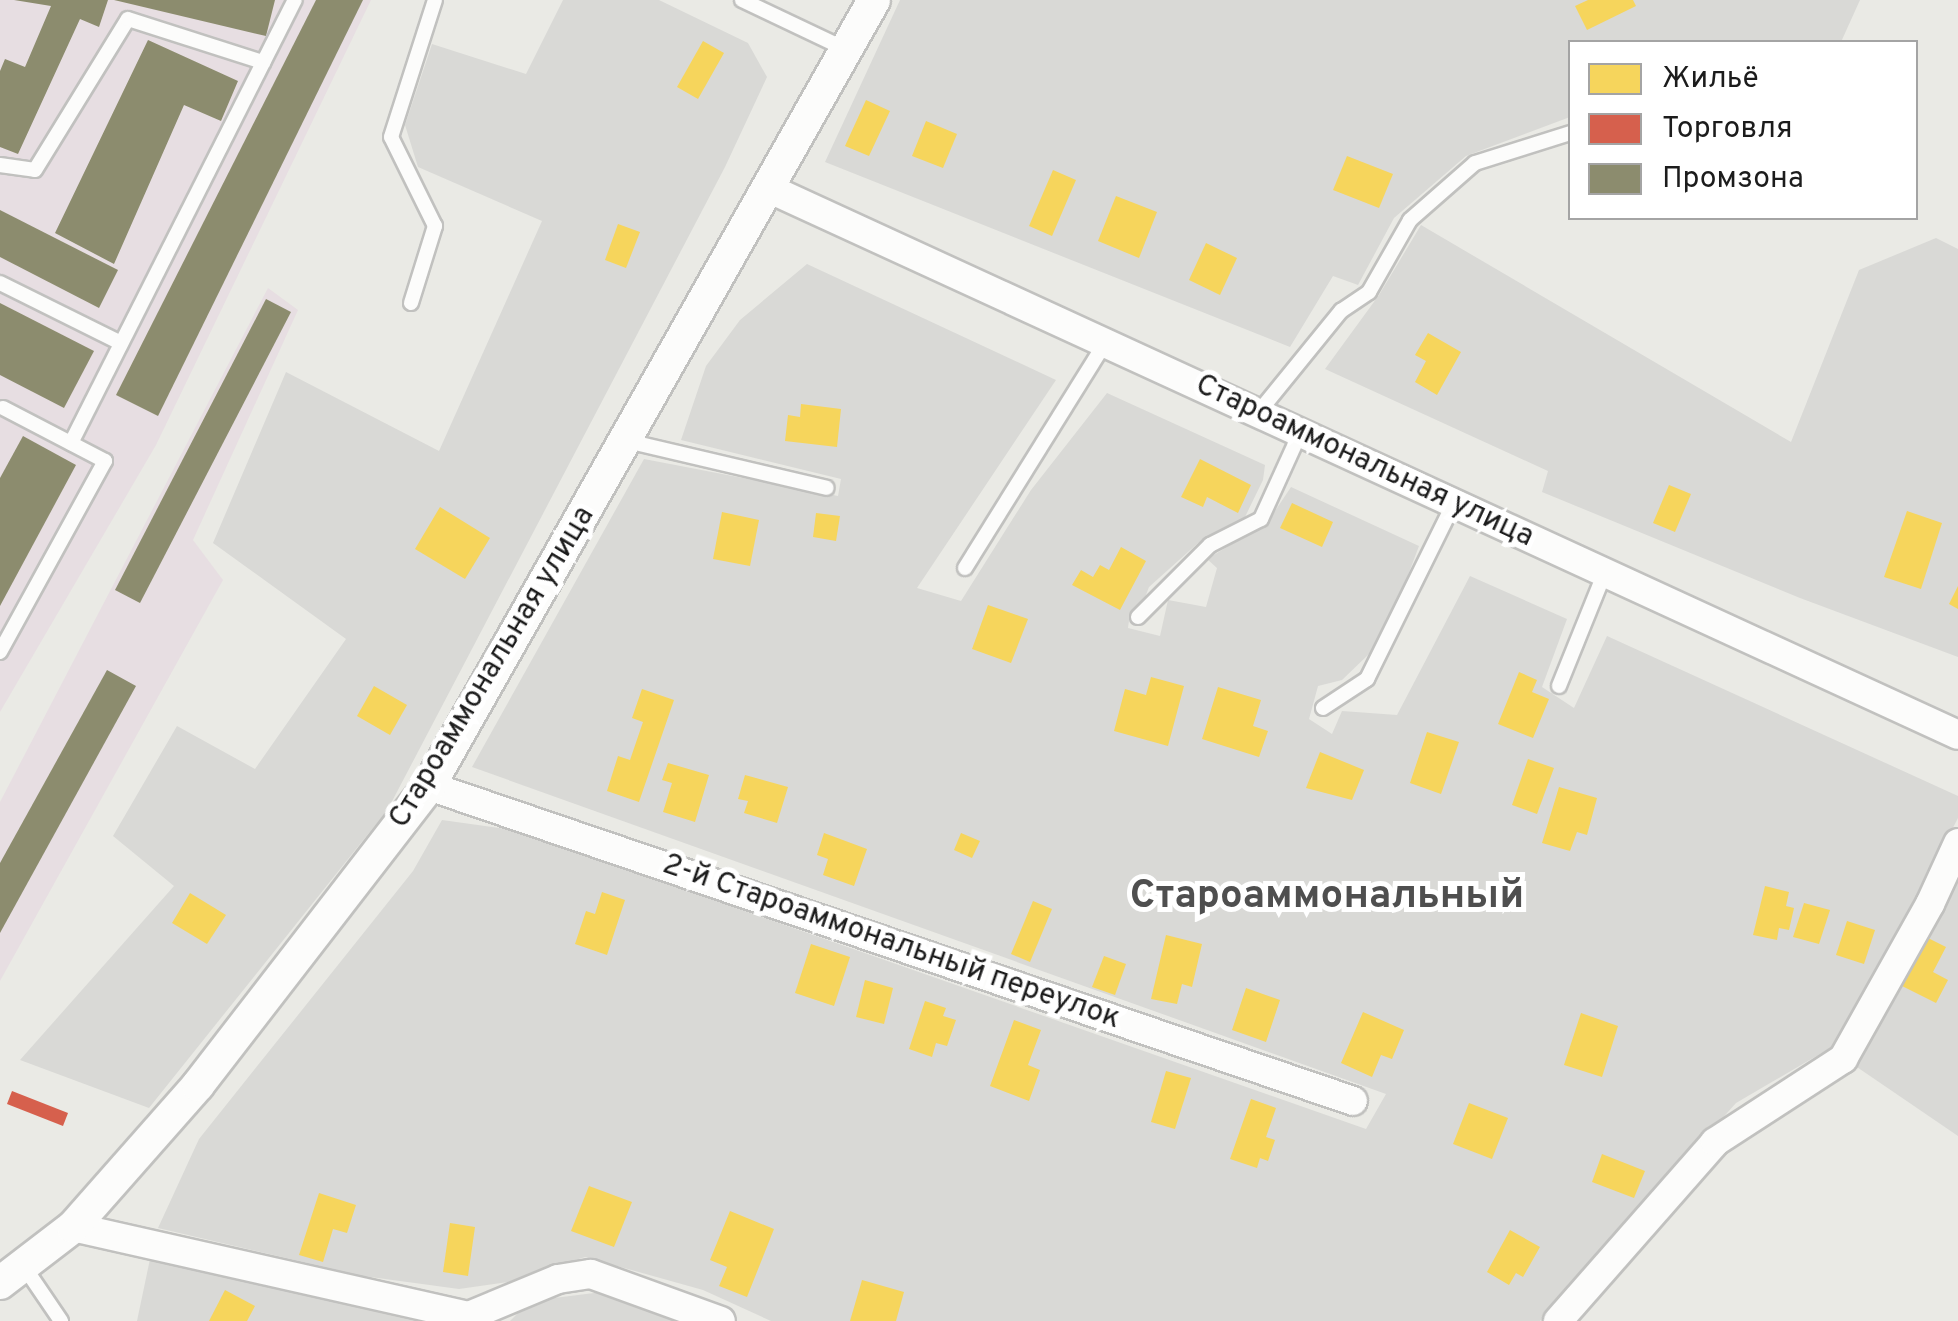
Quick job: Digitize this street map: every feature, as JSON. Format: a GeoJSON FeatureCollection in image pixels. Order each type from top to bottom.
{"type":"FeatureCollection","features":[{"type":"Feature","properties":{"kind":"street","name":"Староаммональная улица"},"geometry":{"type":"LineString","coordinates":[[12,1276],[73,1227],[198,1085],[430,786],[874,0]]}},
{"type":"Feature","properties":{"kind":"street","name":"Староаммональная улица"},"geometry":{"type":"LineString","coordinates":[[770,188],[1958,735]]}},
{"type":"Feature","properties":{"kind":"street","name":"2-й Староаммональный переулок"},"geometry":{"type":"LineString","coordinates":[[430,786],[1353,1100]]}},
{"type":"Feature","properties":{"kind":"street"},"geometry":{"type":"LineString","coordinates":[[1558,1321],[1715,1142],[1843,1060],[1930,904],[1958,843]]}},
{"type":"Feature","properties":{"kind":"street"},"geometry":{"type":"LineString","coordinates":[[73,1227],[469,1316],[558,1279],[591,1274],[722,1321]]}},
{"type":"Feature","properties":{"kind":"lane"},"geometry":{"type":"LineString","coordinates":[[70,443],[295,0]]}},
{"type":"Feature","properties":{"kind":"lane"},"geometry":{"type":"LineString","coordinates":[[411,303],[434,226],[390,137],[435,0]]}},
{"type":"Feature","properties":{"kind":"lane"},"geometry":{"type":"LineString","coordinates":[[747,1],[846,50]]}},
{"type":"Feature","properties":{"kind":"lane"},"geometry":{"type":"LineString","coordinates":[[0,165],[35,170],[128,20],[263,62]]}},
{"type":"Feature","properties":{"kind":"lane"},"geometry":{"type":"LineString","coordinates":[[1258,413],[1341,311],[1369,292],[1410,220],[1475,163],[1568,134]]}},
{"type":"Feature","properties":{"kind":"lane"},"geometry":{"type":"LineString","coordinates":[[0,284],[121,343]]}},
{"type":"Feature","properties":{"kind":"lane"},"geometry":{"type":"LineString","coordinates":[[965,568],[1105,343]]}},
{"type":"Feature","properties":{"kind":"lane"},"geometry":{"type":"LineString","coordinates":[[0,652],[106,462],[1,409]]}},
{"type":"Feature","properties":{"kind":"lane"},"geometry":{"type":"LineString","coordinates":[[1138,617],[1210,544],[1261,519],[1300,433]]}},
{"type":"Feature","properties":{"kind":"lane"},"geometry":{"type":"LineString","coordinates":[[626,440],[828,488]]}},
{"type":"Feature","properties":{"kind":"lane"},"geometry":{"type":"LineString","coordinates":[[1323,708],[1367,679],[1454,503]]}},
{"type":"Feature","properties":{"kind":"lane"},"geometry":{"type":"LineString","coordinates":[[1558,686],[1604,572]]}},
{"type":"Feature","properties":{"kind":"lane"},"geometry":{"type":"LineString","coordinates":[[12,1276],[60,1321]]}},
{"type":"Feature","properties":{"kind":"shaded area"},"geometry":{"type":"Polygon","coordinates":[[[0,0],[371,0],[156,445],[0,712],[0,0]]]}},
{"type":"Feature","properties":{"kind":"shaded area"},"geometry":{"type":"Polygon","coordinates":[[[563,0],[659,0],[748,43],[767,77],[725,167],[388,809],[149,1108],[20,1060],[174,886],[113,836],[177,726],[255,769],[346,639],[213,543],[286,372],[439,451],[542,221],[418,167],[405,125],[432,44],[526,74],[563,0]]]}},
{"type":"Feature","properties":{"kind":"shaded area"},"geometry":{"type":"Polygon","coordinates":[[[900,0],[1860,0],[1842,40],[1568,40],[1568,118],[1466,156],[1394,218],[1358,285],[1333,276],[1290,347],[825,162],[900,0]]]}},
{"type":"Feature","properties":{"kind":"shaded area"},"geometry":{"type":"Polygon","coordinates":[[[1421,225],[1791,442],[1859,270],[1936,238],[1958,249],[1958,657],[1800,598],[1542,492],[1548,471],[1325,369],[1379,295],[1421,225]]]}},
{"type":"Feature","properties":{"kind":"shaded area"},"geometry":{"type":"Polygon","coordinates":[[[807,264],[1056,380],[917,588],[961,601],[1031,490],[1107,393],[1265,465],[1263,480],[1245,517],[1198,543],[1149,587],[1144,600],[1130,613],[1128,628],[1160,636],[1168,600],[1206,607],[1217,568],[1207,559],[1267,523],[1291,487],[1419,546],[1393,615],[1370,653],[1342,680],[1318,686],[1309,719],[1332,734],[1342,711],[1397,715],[1470,576],[1567,619],[1542,687],[1574,708],[1607,636],[1958,796],[1958,818],[1842,1041],[1736,1103],[1540,1321],[771,1321],[703,1290],[585,1257],[508,1282],[459,1289],[363,1276],[158,1228],[199,1139],[413,871],[442,820],[514,830],[1366,1129],[1386,1094],[472,767],[644,459],[838,496],[841,479],[681,440],[706,366],[740,320],[807,264]]]}},
{"type":"Feature","properties":{"kind":"shaded area"},"geometry":{"type":"Polygon","coordinates":[[[268,288],[298,310],[193,540],[223,580],[0,981],[0,802],[268,288]]]}},
{"type":"Feature","properties":{"kind":"shaded area"},"geometry":{"type":"Polygon","coordinates":[[[1958,862],[1958,1136],[1851,1063],[1958,862]]]}},
{"type":"Feature","properties":{"kind":"shaded area"},"geometry":{"type":"Polygon","coordinates":[[[150,1259],[415,1321],[137,1321],[150,1259]]]}},
{"type":"Feature","properties":{"kind":"shaded area"},"geometry":{"type":"Polygon","coordinates":[[[602,1292],[684,1321],[510,1321],[530,1301],[602,1292]]]}},
{"type":"Feature","properties":{"kind":"building: Жильё"},"geometry":{"type":"Polygon","coordinates":[[[1588,0],[1633,0],[1636,6],[1587,30],[1575,6],[1588,0]]]}},
{"type":"Feature","properties":{"kind":"building: Жильё"},"geometry":{"type":"Polygon","coordinates":[[[703,41],[724,53],[698,99],[677,87],[703,41]]]}},
{"type":"Feature","properties":{"kind":"building: Жильё"},"geometry":{"type":"Polygon","coordinates":[[[866,100],[890,111],[869,156],[845,146],[866,100]]]}},
{"type":"Feature","properties":{"kind":"building: Жильё"},"geometry":{"type":"Polygon","coordinates":[[[926,121],[957,134],[943,168],[912,156],[926,121]]]}},
{"type":"Feature","properties":{"kind":"building: Жильё"},"geometry":{"type":"Polygon","coordinates":[[[1347,156],[1393,174],[1379,208],[1333,190],[1347,156]]]}},
{"type":"Feature","properties":{"kind":"building: Жильё"},"geometry":{"type":"Polygon","coordinates":[[[1053,170],[1076,180],[1052,236],[1029,226],[1053,170]]]}},
{"type":"Feature","properties":{"kind":"building: Жильё"},"geometry":{"type":"Polygon","coordinates":[[[1116,196],[1157,212],[1139,258],[1098,241],[1116,196]]]}},
{"type":"Feature","properties":{"kind":"building: Жильё"},"geometry":{"type":"Polygon","coordinates":[[[618,224],[640,232],[626,268],[605,260],[618,224]]]}},
{"type":"Feature","properties":{"kind":"building: Жильё"},"geometry":{"type":"Polygon","coordinates":[[[1206,243],[1237,258],[1220,295],[1189,280],[1206,243]]]}},
{"type":"Feature","properties":{"kind":"building: Жильё"},"geometry":{"type":"Polygon","coordinates":[[[1428,333],[1461,352],[1437,395],[1415,382],[1426,361],[1415,355],[1428,333]]]}},
{"type":"Feature","properties":{"kind":"building: Жильё"},"geometry":{"type":"Polygon","coordinates":[[[801,404],[841,409],[837,447],[785,441],[788,415],[800,417],[801,404]]]}},
{"type":"Feature","properties":{"kind":"building: Жильё"},"geometry":{"type":"Polygon","coordinates":[[[1200,459],[1251,485],[1238,513],[1207,497],[1203,507],[1181,497],[1200,459]]]}},
{"type":"Feature","properties":{"kind":"building: Жильё"},"geometry":{"type":"Polygon","coordinates":[[[1669,485],[1691,494],[1675,532],[1653,523],[1669,485]]]}},
{"type":"Feature","properties":{"kind":"building: Жильё"},"geometry":{"type":"Polygon","coordinates":[[[1292,503],[1333,522],[1322,547],[1280,528],[1292,503]]]}},
{"type":"Feature","properties":{"kind":"building: Жильё"},"geometry":{"type":"Polygon","coordinates":[[[440,507],[490,538],[465,579],[415,549],[440,507]]]}},
{"type":"Feature","properties":{"kind":"building: Жильё"},"geometry":{"type":"Polygon","coordinates":[[[1907,511],[1942,523],[1921,589],[1884,577],[1907,511]]]}},
{"type":"Feature","properties":{"kind":"building: Жильё"},"geometry":{"type":"Polygon","coordinates":[[[722,512],[759,520],[750,566],[713,559],[722,512]]]}},
{"type":"Feature","properties":{"kind":"building: Жильё"},"geometry":{"type":"Polygon","coordinates":[[[816,513],[840,516],[836,541],[813,537],[816,513]]]}},
{"type":"Feature","properties":{"kind":"building: Жильё"},"geometry":{"type":"Polygon","coordinates":[[[1121,547],[1146,561],[1120,610],[1072,585],[1081,570],[1093,577],[1100,565],[1109,570],[1121,547]]]}},
{"type":"Feature","properties":{"kind":"building: Жильё"},"geometry":{"type":"Polygon","coordinates":[[[1958,586],[1958,609],[1949,604],[1958,586]]]}},
{"type":"Feature","properties":{"kind":"building: Жильё"},"geometry":{"type":"Polygon","coordinates":[[[988,605],[1028,619],[1011,663],[972,649],[988,605]]]}},
{"type":"Feature","properties":{"kind":"building: Жильё"},"geometry":{"type":"Polygon","coordinates":[[[1519,672],[1537,680],[1532,692],[1549,699],[1533,738],[1498,724],[1519,672]]]}},
{"type":"Feature","properties":{"kind":"building: Жильё"},"geometry":{"type":"Polygon","coordinates":[[[1151,677],[1184,686],[1168,746],[1114,731],[1125,689],[1146,695],[1151,677]]]}},
{"type":"Feature","properties":{"kind":"building: Жильё"},"geometry":{"type":"Polygon","coordinates":[[[374,686],[407,705],[390,735],[357,716],[374,686]]]}},
{"type":"Feature","properties":{"kind":"building: Жильё"},"geometry":{"type":"Polygon","coordinates":[[[1218,687],[1261,700],[1253,726],[1268,731],[1259,757],[1202,739],[1218,687]]]}},
{"type":"Feature","properties":{"kind":"building: Жильё"},"geometry":{"type":"Polygon","coordinates":[[[642,689],[674,700],[639,802],[607,791],[618,756],[630,760],[643,722],[632,718],[642,689]]]}},
{"type":"Feature","properties":{"kind":"building: Жильё"},"geometry":{"type":"Polygon","coordinates":[[[1427,732],[1459,742],[1441,794],[1410,783],[1427,732]]]}},
{"type":"Feature","properties":{"kind":"building: Жильё"},"geometry":{"type":"Polygon","coordinates":[[[1320,752],[1364,770],[1352,800],[1306,788],[1320,752]]]}},
{"type":"Feature","properties":{"kind":"building: Жильё"},"geometry":{"type":"Polygon","coordinates":[[[1528,759],[1554,768],[1537,814],[1512,805],[1528,759]]]}},
{"type":"Feature","properties":{"kind":"building: Жильё"},"geometry":{"type":"Polygon","coordinates":[[[668,763],[709,775],[695,822],[663,812],[672,783],[662,780],[668,763]]]}},
{"type":"Feature","properties":{"kind":"building: Жильё"},"geometry":{"type":"Polygon","coordinates":[[[745,775],[788,787],[777,823],[744,813],[748,801],[738,799],[745,775]]]}},
{"type":"Feature","properties":{"kind":"building: Жильё"},"geometry":{"type":"Polygon","coordinates":[[[1559,787],[1597,798],[1587,835],[1577,832],[1570,851],[1542,843],[1559,787]]]}},
{"type":"Feature","properties":{"kind":"building: Жильё"},"geometry":{"type":"Polygon","coordinates":[[[824,833],[867,849],[854,886],[823,875],[828,859],[817,855],[824,833]]]}},
{"type":"Feature","properties":{"kind":"building: Жильё"},"geometry":{"type":"Polygon","coordinates":[[[961,833],[980,841],[972,858],[954,850],[961,833]]]}},
{"type":"Feature","properties":{"kind":"building: Жильё"},"geometry":{"type":"Polygon","coordinates":[[[1765,886],[1789,892],[1786,906],[1794,908],[1789,930],[1779,928],[1777,940],[1753,935],[1765,886]]]}},
{"type":"Feature","properties":{"kind":"building: Жильё"},"geometry":{"type":"Polygon","coordinates":[[[602,892],[625,900],[607,955],[575,944],[586,911],[595,914],[602,892]]]}},
{"type":"Feature","properties":{"kind":"building: Жильё"},"geometry":{"type":"Polygon","coordinates":[[[190,893],[226,915],[207,944],[172,923],[190,893]]]}},
{"type":"Feature","properties":{"kind":"building: Жильё"},"geometry":{"type":"Polygon","coordinates":[[[1033,901],[1052,909],[1030,962],[1011,954],[1033,901]]]}},
{"type":"Feature","properties":{"kind":"building: Жильё"},"geometry":{"type":"Polygon","coordinates":[[[1804,903],[1830,910],[1819,944],[1793,937],[1804,903]]]}},
{"type":"Feature","properties":{"kind":"building: Жильё"},"geometry":{"type":"Polygon","coordinates":[[[1847,921],[1875,930],[1864,964],[1836,955],[1847,921]]]}},
{"type":"Feature","properties":{"kind":"building: Жильё"},"geometry":{"type":"Polygon","coordinates":[[[1166,935],[1202,944],[1192,987],[1182,984],[1177,1004],[1151,999],[1166,935]]]}},
{"type":"Feature","properties":{"kind":"building: Жильё"},"geometry":{"type":"Polygon","coordinates":[[[1922,935],[1946,947],[1933,972],[1948,980],[1936,1003],[1898,984],[1922,935]]]}},
{"type":"Feature","properties":{"kind":"building: Жильё"},"geometry":{"type":"Polygon","coordinates":[[[811,944],[850,957],[834,1006],[795,993],[811,944]]]}},
{"type":"Feature","properties":{"kind":"building: Жильё"},"geometry":{"type":"Polygon","coordinates":[[[1104,956],[1126,964],[1115,995],[1092,987],[1104,956]]]}},
{"type":"Feature","properties":{"kind":"building: Жильё"},"geometry":{"type":"Polygon","coordinates":[[[865,980],[893,988],[884,1024],[856,1017],[865,980]]]}},
{"type":"Feature","properties":{"kind":"building: Жильё"},"geometry":{"type":"Polygon","coordinates":[[[1246,988],[1280,1000],[1266,1042],[1232,1030],[1246,988]]]}},
{"type":"Feature","properties":{"kind":"building: Жильё"},"geometry":{"type":"Polygon","coordinates":[[[925,1001],[946,1008],[943,1016],[956,1020],[947,1046],[936,1043],[932,1057],[909,1049],[925,1001]]]}},
{"type":"Feature","properties":{"kind":"building: Жильё"},"geometry":{"type":"Polygon","coordinates":[[[1363,1012],[1404,1030],[1392,1059],[1381,1055],[1372,1077],[1341,1063],[1363,1012]]]}},
{"type":"Feature","properties":{"kind":"building: Жильё"},"geometry":{"type":"Polygon","coordinates":[[[1581,1013],[1618,1026],[1602,1077],[1564,1065],[1581,1013]]]}},
{"type":"Feature","properties":{"kind":"building: Жильё"},"geometry":{"type":"Polygon","coordinates":[[[1014,1020],[1041,1030],[1028,1065],[1040,1070],[1029,1101],[990,1086],[1014,1020]]]}},
{"type":"Feature","properties":{"kind":"building: Жильё"},"geometry":{"type":"Polygon","coordinates":[[[1166,1071],[1191,1078],[1175,1129],[1151,1122],[1166,1071]]]}},
{"type":"Feature","properties":{"kind":"building: Жильё"},"geometry":{"type":"Polygon","coordinates":[[[1251,1099],[1276,1108],[1266,1137],[1275,1140],[1268,1161],[1260,1158],[1257,1168],[1230,1159],[1251,1099]]]}},
{"type":"Feature","properties":{"kind":"building: Жильё"},"geometry":{"type":"Polygon","coordinates":[[[1469,1103],[1508,1118],[1492,1159],[1453,1144],[1469,1103]]]}},
{"type":"Feature","properties":{"kind":"building: Жильё"},"geometry":{"type":"Polygon","coordinates":[[[1602,1154],[1645,1171],[1634,1198],[1592,1182],[1602,1154]]]}},
{"type":"Feature","properties":{"kind":"building: Жильё"},"geometry":{"type":"Polygon","coordinates":[[[589,1186],[632,1202],[614,1247],[571,1231],[589,1186]]]}},
{"type":"Feature","properties":{"kind":"building: Жильё"},"geometry":{"type":"Polygon","coordinates":[[[319,1193],[356,1205],[347,1233],[333,1229],[323,1262],[299,1255],[319,1193]]]}},
{"type":"Feature","properties":{"kind":"building: Жильё"},"geometry":{"type":"Polygon","coordinates":[[[730,1211],[774,1229],[747,1297],[719,1286],[727,1267],[710,1260],[730,1211]]]}},
{"type":"Feature","properties":{"kind":"building: Жильё"},"geometry":{"type":"Polygon","coordinates":[[[450,1223],[475,1227],[468,1276],[443,1272],[450,1223]]]}},
{"type":"Feature","properties":{"kind":"building: Жильё"},"geometry":{"type":"Polygon","coordinates":[[[1510,1230],[1540,1247],[1523,1277],[1516,1273],[1509,1285],[1487,1272],[1510,1230]]]}},
{"type":"Feature","properties":{"kind":"building: Жильё"},"geometry":{"type":"Polygon","coordinates":[[[862,1280],[904,1292],[896,1321],[850,1321],[862,1280]]]}},
{"type":"Feature","properties":{"kind":"building: Жильё"},"geometry":{"type":"Polygon","coordinates":[[[225,1290],[255,1306],[247,1321],[209,1321],[225,1290]]]}},
{"type":"Feature","properties":{"kind":"building: Торговля"},"geometry":{"type":"Polygon","coordinates":[[[12,1091],[68,1113],[63,1126],[7,1104],[12,1091]]]}},
{"type":"Feature","properties":{"kind":"building: Промзона"},"geometry":{"type":"Polygon","coordinates":[[[14,0],[108,0],[99,27],[80,19],[18,154],[0,147],[0,71],[5,59],[25,67],[51,6],[14,0]]]}},
{"type":"Feature","properties":{"kind":"building: Промзона"},"geometry":{"type":"Polygon","coordinates":[[[114,0],[275,0],[266,36],[114,0]]]}},
{"type":"Feature","properties":{"kind":"building: Промзона"},"geometry":{"type":"Polygon","coordinates":[[[316,0],[363,0],[158,416],[116,395],[316,0]]]}},
{"type":"Feature","properties":{"kind":"building: Промзона"},"geometry":{"type":"Polygon","coordinates":[[[148,40],[238,81],[221,121],[184,105],[114,264],[55,233],[148,40]]]}},
{"type":"Feature","properties":{"kind":"building: Промзона"},"geometry":{"type":"Polygon","coordinates":[[[0,210],[118,270],[99,308],[0,257],[0,210]]]}},
{"type":"Feature","properties":{"kind":"building: Промзона"},"geometry":{"type":"Polygon","coordinates":[[[266,299],[291,312],[140,603],[115,590],[266,299]]]}},
{"type":"Feature","properties":{"kind":"building: Промзона"},"geometry":{"type":"Polygon","coordinates":[[[0,303],[94,351],[64,408],[0,375],[0,303]]]}},
{"type":"Feature","properties":{"kind":"building: Промзона"},"geometry":{"type":"Polygon","coordinates":[[[23,436],[76,465],[0,606],[0,478],[23,436]]]}},
{"type":"Feature","properties":{"kind":"building: Промзона"},"geometry":{"type":"Polygon","coordinates":[[[107,670],[136,686],[0,933],[0,863],[107,670]]]}},
{"type":"Feature","properties":{"kind":"district","name":"Староаммональный"},"geometry":{"type":"Point","coordinates":[1327,897]}}]}
